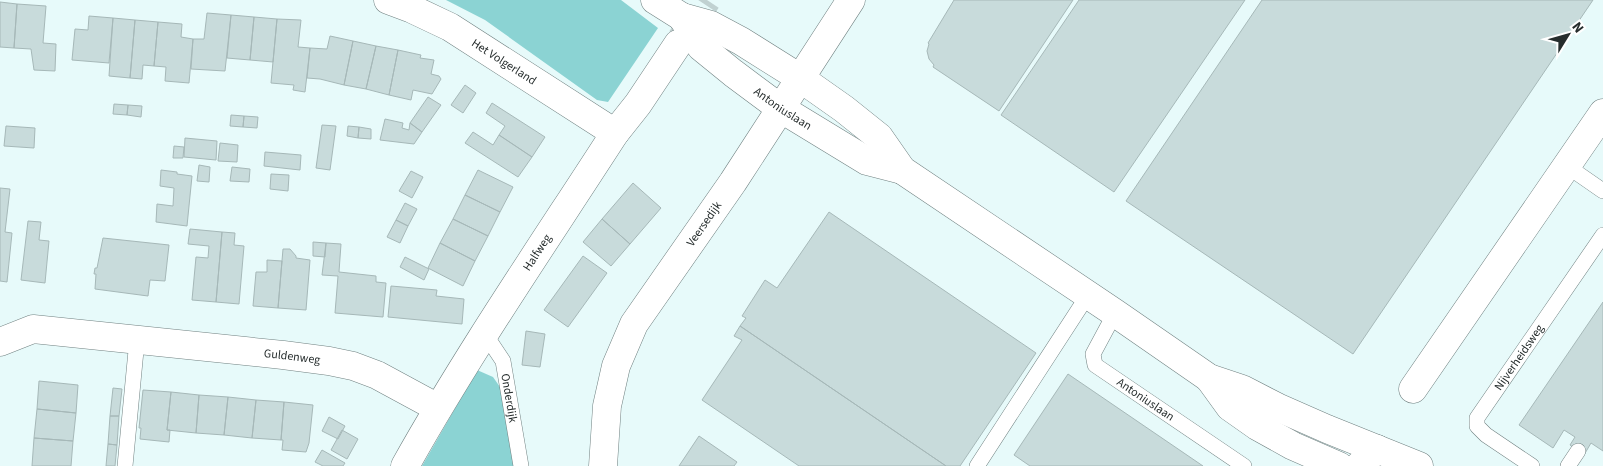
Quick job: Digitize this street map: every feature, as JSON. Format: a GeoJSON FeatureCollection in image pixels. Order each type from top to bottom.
{"type":"FeatureCollection","features":[{"type":"Feature","properties":{"kind":"street","name":"Het Volgerland"},"geometry":{"type":"LineString","coordinates":[[388,0],[450,27],[615,133]]}},
{"type":"Feature","properties":{"kind":"street","name":"Antoniuslaan"},"geometry":{"type":"LineString","coordinates":[[655,0],[682,17],[711,25],[741,41],[800,78],[878,137],[902,170]]}},
{"type":"Feature","properties":{"kind":"street","name":"Veersedijk"},"geometry":{"type":"LineString","coordinates":[[604,466],[607,406],[616,366],[634,324],[733,182],[851,0]]}},
{"type":"Feature","properties":{"kind":"street","name":"Antoniuslaan"},"geometry":{"type":"LineString","coordinates":[[682,17],[701,46],[780,108],[867,161],[902,170],[1209,378],[1242,389],[1372,460],[1419,466]]}},
{"type":"Feature","properties":{"kind":"street","name":"Halfweg"},"geometry":{"type":"LineString","coordinates":[[405,466],[438,408],[615,133],[638,104],[678,44]]}},
{"type":"Feature","properties":{"kind":"street"},"geometry":{"type":"LineString","coordinates":[[1413,389],[1603,113]]}},
{"type":"Feature","properties":{"kind":"street","name":"Guldenweg"},"geometry":{"type":"LineString","coordinates":[[0,342],[33,329],[283,355],[353,366],[377,375],[438,408]]}},
{"type":"Feature","properties":{"kind":"street","name":"Antoniuslaan"},"geometry":{"type":"LineString","coordinates":[[1209,378],[1230,407],[1257,426],[1293,446],[1339,466]]}},
{"type":"Feature","properties":{"kind":"lane"},"geometry":{"type":"LineString","coordinates":[[1567,166],[1603,191]]}},
{"type":"Feature","properties":{"kind":"lane","name":"Nijverheidsweg"},"geometry":{"type":"LineString","coordinates":[[1532,466],[1486,435],[1477,426],[1477,418],[1603,235]]}},
{"type":"Feature","properties":{"kind":"lane"},"geometry":{"type":"LineString","coordinates":[[977,466],[1088,295]]}},
{"type":"Feature","properties":{"kind":"lane","name":"Antoniuslaan"},"geometry":{"type":"LineString","coordinates":[[1115,313],[1094,354],[1094,365],[1244,466]]}},
{"type":"Feature","properties":{"kind":"lane","name":"Onderdijk"},"geometry":{"type":"LineString","coordinates":[[485,334],[503,361],[521,466]]}},
{"type":"Feature","properties":{"kind":"lane"},"geometry":{"type":"LineString","coordinates":[[124,466],[137,340]]}},
{"type":"Feature","properties":{"kind":"lane"},"geometry":{"type":"LineString","coordinates":[[1568,466],[1578,451]]}},
{"type":"Feature","properties":{"kind":"shaded area"},"geometry":{"type":"Polygon","coordinates":[[[446,0],[621,0],[658,28],[608,102],[597,100],[485,20],[446,0]]]}},
{"type":"Feature","properties":{"kind":"shaded area"},"geometry":{"type":"Polygon","coordinates":[[[477,370],[493,377],[500,387],[515,466],[422,466],[477,370]]]}},
{"type":"Feature","properties":{"kind":"building"},"geometry":{"type":"Polygon","coordinates":[[[954,0],[1073,0],[999,111],[933,67],[934,65],[929,59],[928,43],[954,0]]]}},
{"type":"Feature","properties":{"kind":"building"},"geometry":{"type":"Polygon","coordinates":[[[1079,0],[1245,0],[1114,192],[1001,115],[1079,0]]]}},
{"type":"Feature","properties":{"kind":"building"},"geometry":{"type":"Polygon","coordinates":[[[1262,0],[1593,0],[1353,354],[1126,201],[1262,0]]]}},
{"type":"Feature","properties":{"kind":"building"},"geometry":{"type":"Polygon","coordinates":[[[0,2],[17,4],[14,48],[0,47],[0,2]]]}},
{"type":"Feature","properties":{"kind":"building"},"geometry":{"type":"Polygon","coordinates":[[[17,4],[46,6],[43,43],[56,44],[55,71],[34,70],[31,49],[14,48],[17,4]]]}},
{"type":"Feature","properties":{"kind":"building"},"geometry":{"type":"Polygon","coordinates":[[[207,13],[231,15],[225,71],[191,69],[193,39],[204,39],[207,13]]]}},
{"type":"Feature","properties":{"kind":"building"},"geometry":{"type":"Polygon","coordinates":[[[231,15],[254,17],[250,60],[227,58],[231,15]]]}},
{"type":"Feature","properties":{"kind":"building"},"geometry":{"type":"Polygon","coordinates":[[[89,16],[113,18],[109,63],[72,60],[75,29],[88,30],[89,16]]]}},
{"type":"Feature","properties":{"kind":"building"},"geometry":{"type":"Polygon","coordinates":[[[254,17],[277,19],[273,62],[250,60],[254,17]]]}},
{"type":"Feature","properties":{"kind":"building"},"geometry":{"type":"Polygon","coordinates":[[[113,18],[135,20],[130,78],[109,76],[113,18]]]}},
{"type":"Feature","properties":{"kind":"building"},"geometry":{"type":"Polygon","coordinates":[[[277,19],[301,20],[298,47],[310,48],[305,92],[293,90],[294,85],[271,83],[277,19]]]}},
{"type":"Feature","properties":{"kind":"building"},"geometry":{"type":"Polygon","coordinates":[[[135,20],[158,22],[154,66],[143,65],[142,79],[130,78],[135,20]]]}},
{"type":"Feature","properties":{"kind":"building"},"geometry":{"type":"Polygon","coordinates":[[[158,22],[182,24],[181,37],[193,39],[189,83],[165,81],[166,67],[154,66],[158,22]]]}},
{"type":"Feature","properties":{"kind":"building"},"geometry":{"type":"Polygon","coordinates":[[[330,36],[353,41],[344,85],[307,78],[310,48],[327,49],[330,36]]]}},
{"type":"Feature","properties":{"kind":"building"},"geometry":{"type":"Polygon","coordinates":[[[353,41],[376,46],[366,89],[344,85],[353,41]]]}},
{"type":"Feature","properties":{"kind":"building"},"geometry":{"type":"Polygon","coordinates":[[[376,46],[398,50],[389,95],[366,89],[376,46]]]}},
{"type":"Feature","properties":{"kind":"building"},"geometry":{"type":"Polygon","coordinates":[[[398,50],[421,55],[420,58],[434,60],[431,74],[439,76],[441,79],[432,94],[413,90],[411,100],[389,95],[398,50]]]}},
{"type":"Feature","properties":{"kind":"building"},"geometry":{"type":"Polygon","coordinates":[[[465,85],[476,93],[463,113],[451,105],[465,85]]]}},
{"type":"Feature","properties":{"kind":"building"},"geometry":{"type":"Polygon","coordinates":[[[428,97],[441,105],[422,132],[410,123],[428,97]]]}},
{"type":"Feature","properties":{"kind":"building"},"geometry":{"type":"Polygon","coordinates":[[[492,103],[545,137],[532,157],[499,135],[505,126],[486,113],[492,103]]]}},
{"type":"Feature","properties":{"kind":"building"},"geometry":{"type":"Polygon","coordinates":[[[114,104],[128,105],[127,115],[113,114],[114,104]]]}},
{"type":"Feature","properties":{"kind":"building"},"geometry":{"type":"Polygon","coordinates":[[[128,105],[142,106],[141,117],[127,115],[128,105]]]}},
{"type":"Feature","properties":{"kind":"building"},"geometry":{"type":"Polygon","coordinates":[[[231,115],[244,116],[243,127],[230,126],[231,115]]]}},
{"type":"Feature","properties":{"kind":"building"},"geometry":{"type":"Polygon","coordinates":[[[244,116],[258,117],[257,128],[243,127],[244,116]]]}},
{"type":"Feature","properties":{"kind":"building"},"geometry":{"type":"Polygon","coordinates":[[[385,119],[403,123],[402,128],[409,130],[410,123],[422,132],[414,144],[380,140],[385,119]]]}},
{"type":"Feature","properties":{"kind":"building"},"geometry":{"type":"Polygon","coordinates":[[[322,125],[336,126],[330,170],[316,168],[322,125]]]}},
{"type":"Feature","properties":{"kind":"building"},"geometry":{"type":"Polygon","coordinates":[[[6,126],[35,128],[34,148],[4,146],[6,126]]]}},
{"type":"Feature","properties":{"kind":"building"},"geometry":{"type":"Polygon","coordinates":[[[348,126],[359,127],[358,138],[347,136],[348,126]]]}},
{"type":"Feature","properties":{"kind":"building"},"geometry":{"type":"Polygon","coordinates":[[[359,127],[371,129],[371,139],[358,138],[359,127]]]}},
{"type":"Feature","properties":{"kind":"building"},"geometry":{"type":"Polygon","coordinates":[[[473,132],[493,145],[499,135],[532,157],[518,177],[465,143],[473,132]]]}},
{"type":"Feature","properties":{"kind":"building"},"geometry":{"type":"Polygon","coordinates":[[[185,138],[217,141],[216,160],[184,157],[185,138]]]}},
{"type":"Feature","properties":{"kind":"building"},"geometry":{"type":"Polygon","coordinates":[[[220,143],[238,145],[237,162],[218,161],[220,143]]]}},
{"type":"Feature","properties":{"kind":"building"},"geometry":{"type":"Polygon","coordinates":[[[174,146],[184,147],[183,158],[173,158],[174,146]]]}},
{"type":"Feature","properties":{"kind":"building"},"geometry":{"type":"Polygon","coordinates":[[[265,152],[301,155],[300,170],[264,166],[265,152]]]}},
{"type":"Feature","properties":{"kind":"building"},"geometry":{"type":"Polygon","coordinates":[[[199,165],[210,167],[209,182],[197,181],[199,165]]]}},
{"type":"Feature","properties":{"kind":"building"},"geometry":{"type":"Polygon","coordinates":[[[232,167],[250,169],[249,182],[230,181],[232,167]]]}},
{"type":"Feature","properties":{"kind":"building"},"geometry":{"type":"Polygon","coordinates":[[[161,170],[192,176],[187,226],[156,222],[157,204],[173,206],[174,188],[160,186],[161,170]]]}},
{"type":"Feature","properties":{"kind":"building"},"geometry":{"type":"Polygon","coordinates":[[[478,170],[513,187],[500,212],[465,195],[478,170]]]}},
{"type":"Feature","properties":{"kind":"building"},"geometry":{"type":"Polygon","coordinates":[[[411,171],[423,177],[412,198],[399,191],[411,171]]]}},
{"type":"Feature","properties":{"kind":"building"},"geometry":{"type":"Polygon","coordinates":[[[271,174],[289,175],[288,191],[270,189],[271,174]]]}},
{"type":"Feature","properties":{"kind":"building"},"geometry":{"type":"Polygon","coordinates":[[[633,183],[661,208],[630,244],[602,219],[633,183]]]}},
{"type":"Feature","properties":{"kind":"building"},"geometry":{"type":"Polygon","coordinates":[[[0,188],[10,189],[5,232],[12,233],[7,282],[0,281],[0,188]]]}},
{"type":"Feature","properties":{"kind":"building"},"geometry":{"type":"Polygon","coordinates":[[[465,195],[500,212],[488,236],[453,219],[465,195]]]}},
{"type":"Feature","properties":{"kind":"building"},"geometry":{"type":"Polygon","coordinates":[[[405,203],[417,209],[408,226],[396,220],[405,203]]]}},
{"type":"Feature","properties":{"kind":"building"},"geometry":{"type":"Polygon","coordinates":[[[829,212],[1036,353],[960,466],[946,466],[740,326],[746,318],[742,316],[765,280],[777,288],[829,212]]]}},
{"type":"Feature","properties":{"kind":"building"},"geometry":{"type":"Polygon","coordinates":[[[453,219],[488,236],[475,261],[440,243],[453,219]]]}},
{"type":"Feature","properties":{"kind":"building"},"geometry":{"type":"Polygon","coordinates":[[[602,219],[630,244],[611,266],[583,242],[602,219]]]}},
{"type":"Feature","properties":{"kind":"building"},"geometry":{"type":"Polygon","coordinates":[[[396,220],[408,226],[400,243],[387,237],[396,220]]]}},
{"type":"Feature","properties":{"kind":"building"},"geometry":{"type":"Polygon","coordinates":[[[28,221],[41,222],[39,240],[49,241],[45,283],[21,280],[28,221]]]}},
{"type":"Feature","properties":{"kind":"building"},"geometry":{"type":"Polygon","coordinates":[[[190,229],[222,232],[216,302],[192,300],[196,257],[208,258],[209,246],[188,244],[190,229]]]}},
{"type":"Feature","properties":{"kind":"building"},"geometry":{"type":"Polygon","coordinates":[[[222,232],[235,233],[234,245],[244,246],[239,304],[216,302],[222,232]]]}},
{"type":"Feature","properties":{"kind":"building"},"geometry":{"type":"Polygon","coordinates":[[[103,238],[169,245],[165,281],[150,280],[148,296],[95,289],[96,274],[94,274],[103,238]]]}},
{"type":"Feature","properties":{"kind":"building"},"geometry":{"type":"Polygon","coordinates":[[[313,242],[326,243],[325,257],[313,256],[313,242]]]}},
{"type":"Feature","properties":{"kind":"building"},"geometry":{"type":"Polygon","coordinates":[[[326,243],[341,244],[339,272],[376,276],[376,282],[386,283],[383,317],[335,313],[338,276],[322,275],[326,243]]]}},
{"type":"Feature","properties":{"kind":"building"},"geometry":{"type":"Polygon","coordinates":[[[440,243],[475,261],[463,286],[428,268],[440,243]]]}},
{"type":"Feature","properties":{"kind":"building"},"geometry":{"type":"Polygon","coordinates":[[[283,249],[290,249],[296,258],[310,260],[306,310],[278,308],[283,249]]]}},
{"type":"Feature","properties":{"kind":"building"},"geometry":{"type":"Polygon","coordinates":[[[583,256],[607,273],[568,327],[544,310],[583,256]]]}},
{"type":"Feature","properties":{"kind":"building"},"geometry":{"type":"Polygon","coordinates":[[[405,257],[429,269],[424,280],[400,267],[405,257]]]}},
{"type":"Feature","properties":{"kind":"building"},"geometry":{"type":"Polygon","coordinates":[[[267,260],[282,261],[278,308],[253,306],[256,272],[267,272],[267,260]]]}},
{"type":"Feature","properties":{"kind":"building"},"geometry":{"type":"Polygon","coordinates":[[[391,286],[437,290],[436,296],[464,299],[462,324],[388,317],[391,286]]]}},
{"type":"Feature","properties":{"kind":"building"},"geometry":{"type":"Polygon","coordinates":[[[1603,302],[1603,451],[1591,443],[1584,455],[1570,445],[1575,437],[1564,430],[1553,448],[1519,425],[1603,302]]]}},
{"type":"Feature","properties":{"kind":"building"},"geometry":{"type":"Polygon","coordinates":[[[740,326],[946,466],[799,466],[702,400],[742,340],[734,336],[740,326]]]}},
{"type":"Feature","properties":{"kind":"building"},"geometry":{"type":"Polygon","coordinates":[[[526,331],[545,334],[540,367],[522,365],[526,331]]]}},
{"type":"Feature","properties":{"kind":"building"},"geometry":{"type":"Polygon","coordinates":[[[1068,374],[1203,466],[1030,466],[1014,455],[1068,374]]]}},
{"type":"Feature","properties":{"kind":"building"},"geometry":{"type":"Polygon","coordinates":[[[39,381],[78,385],[76,413],[37,409],[39,381]]]}},
{"type":"Feature","properties":{"kind":"building"},"geometry":{"type":"Polygon","coordinates":[[[113,388],[122,389],[119,416],[110,416],[113,388]]]}},
{"type":"Feature","properties":{"kind":"building"},"geometry":{"type":"Polygon","coordinates":[[[143,390],[171,392],[167,430],[170,430],[169,442],[140,439],[141,428],[139,428],[143,390]]]}},
{"type":"Feature","properties":{"kind":"building"},"geometry":{"type":"Polygon","coordinates":[[[171,392],[199,395],[196,433],[167,430],[171,392]]]}},
{"type":"Feature","properties":{"kind":"building"},"geometry":{"type":"Polygon","coordinates":[[[199,395],[228,397],[224,435],[196,433],[199,395]]]}},
{"type":"Feature","properties":{"kind":"building"},"geometry":{"type":"Polygon","coordinates":[[[228,397],[256,400],[252,438],[224,435],[228,397]]]}},
{"type":"Feature","properties":{"kind":"building"},"geometry":{"type":"Polygon","coordinates":[[[256,400],[284,402],[281,440],[252,438],[256,400]]]}},
{"type":"Feature","properties":{"kind":"building"},"geometry":{"type":"Polygon","coordinates":[[[284,402],[313,405],[309,443],[306,452],[282,450],[284,402]]]}},
{"type":"Feature","properties":{"kind":"building"},"geometry":{"type":"Polygon","coordinates":[[[37,409],[76,413],[73,441],[34,438],[37,409]]]}},
{"type":"Feature","properties":{"kind":"building"},"geometry":{"type":"Polygon","coordinates":[[[110,416],[119,416],[117,445],[108,444],[110,416]]]}},
{"type":"Feature","properties":{"kind":"building"},"geometry":{"type":"Polygon","coordinates":[[[329,417],[345,426],[338,439],[322,431],[329,417]]]}},
{"type":"Feature","properties":{"kind":"building"},"geometry":{"type":"Polygon","coordinates":[[[342,430],[358,439],[347,459],[331,450],[342,430]]]}},
{"type":"Feature","properties":{"kind":"building"},"geometry":{"type":"Polygon","coordinates":[[[699,436],[737,462],[734,466],[679,466],[699,436]]]}},
{"type":"Feature","properties":{"kind":"building"},"geometry":{"type":"Polygon","coordinates":[[[34,438],[73,441],[71,466],[32,466],[34,438]]]}},
{"type":"Feature","properties":{"kind":"building"},"geometry":{"type":"Polygon","coordinates":[[[108,444],[117,445],[115,466],[106,466],[108,444]]]}},
{"type":"Feature","properties":{"kind":"building"},"geometry":{"type":"Polygon","coordinates":[[[322,450],[345,463],[343,466],[323,466],[315,462],[322,450]]]}},
{"type":"Feature","properties":{"kind":"tunnel"},"geometry":{"type":"LineString","coordinates":[[681,39],[707,0]]}}]}
